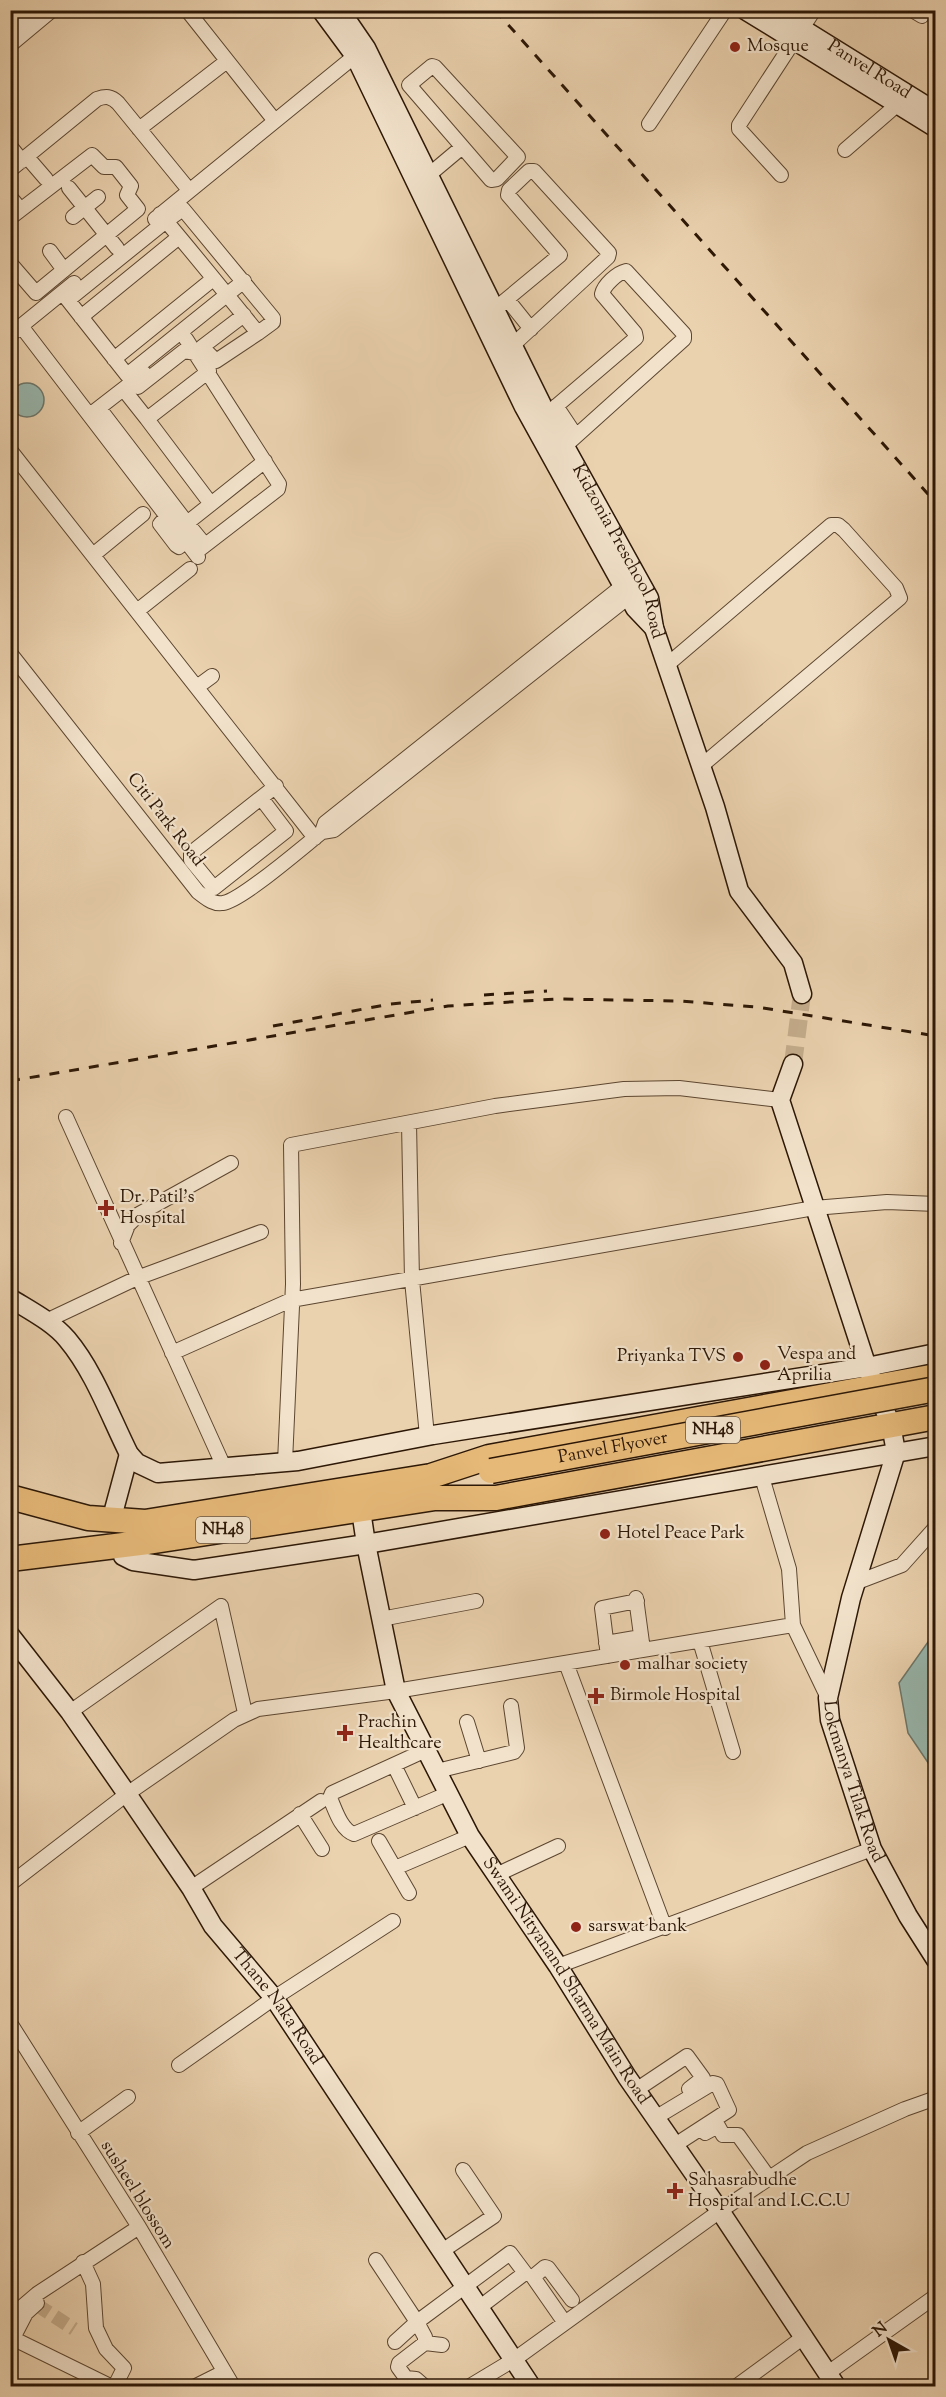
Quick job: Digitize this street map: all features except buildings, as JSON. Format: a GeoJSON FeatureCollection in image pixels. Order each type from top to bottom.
{"type":"FeatureCollection","features":[{"type":"Feature","properties":{"kind":"highway"},"geometry":{"type":"LineString","coordinates":[[433,1487],[489,1457],[871,1377],[936,1376]]}},
{"type":"Feature","properties":{"kind":"highway","name":"Panvel Flyover"},"geometry":{"type":"LineString","coordinates":[[492,1478],[936,1389]]}},
{"type":"Feature","properties":{"kind":"highway","name":"Panvel Flyover"},"geometry":{"type":"LineString","coordinates":[[433,1487],[936,1402]]}},
{"type":"Feature","properties":{"kind":"highway"},"geometry":{"type":"LineString","coordinates":[[433,1487],[496,1498],[936,1417]]}},
{"type":"Feature","properties":{"kind":"highway","name":"NH48"},"geometry":{"type":"LineString","coordinates":[[10,1497],[58,1512],[111,1521],[145,1522],[360,1498],[433,1487]]}},
{"type":"Feature","properties":{"kind":"highway","name":"NH48"},"geometry":{"type":"LineString","coordinates":[[10,1558],[121,1545],[360,1498]]}},
{"type":"Feature","properties":{"kind":"street"},"geometry":{"type":"LineString","coordinates":[[10,30],[35,10]]}},
{"type":"Feature","properties":{"kind":"street"},"geometry":{"type":"LineString","coordinates":[[10,45],[52,10]]}},
{"type":"Feature","properties":{"kind":"street"},"geometry":{"type":"LineString","coordinates":[[187,10],[275,121]]}},
{"type":"Feature","properties":{"kind":"street","name":"Kidzonia Preschool Road"},"geometry":{"type":"LineString","coordinates":[[321,10],[360,52],[392,99],[430,174],[524,407],[633,585]]}},
{"type":"Feature","properties":{"kind":"street","name":"Kidzonia Preschool Road"},"geometry":{"type":"LineString","coordinates":[[340,10],[473,282],[501,304],[513,345],[570,441],[633,585],[635,608],[654,628],[667,665]]}},
{"type":"Feature","properties":{"kind":"street"},"geometry":{"type":"LineString","coordinates":[[649,124],[725,10]]}},
{"type":"Feature","properties":{"kind":"street","name":"Panvel Road"},"geometry":{"type":"LineString","coordinates":[[745,10],[776,15],[798,35],[897,104],[936,128]]}},
{"type":"Feature","properties":{"kind":"street"},"geometry":{"type":"LineString","coordinates":[[781,175],[739,129],[739,125],[814,10]]}},
{"type":"Feature","properties":{"kind":"street"},"geometry":{"type":"LineString","coordinates":[[912,10],[922,16],[925,10]]}},
{"type":"Feature","properties":{"kind":"street","name":"Panvel Road"},"geometry":{"type":"LineString","coordinates":[[798,35],[936,112]]}},
{"type":"Feature","properties":{"kind":"street"},"geometry":{"type":"LineString","coordinates":[[195,553],[187,523],[98,413],[16,330],[38,312],[65,296],[163,218],[189,190],[360,52]]}},
{"type":"Feature","properties":{"kind":"street"},"geometry":{"type":"LineString","coordinates":[[139,129],[227,61]]}},
{"type":"Feature","properties":{"kind":"street"},"geometry":{"type":"LineString","coordinates":[[392,99],[432,66],[435,67],[518,157],[496,179],[491,180],[409,85]]}},
{"type":"Feature","properties":{"kind":"street"},"geometry":{"type":"LineString","coordinates":[[10,170],[97,99],[104,96],[112,97],[189,190]]}},
{"type":"Feature","properties":{"kind":"street"},"geometry":{"type":"LineString","coordinates":[[845,150],[897,104]]}},
{"type":"Feature","properties":{"kind":"street"},"geometry":{"type":"LineString","coordinates":[[10,146],[46,179]]}},
{"type":"Feature","properties":{"kind":"street"},"geometry":{"type":"LineString","coordinates":[[430,174],[462,148]]}},
{"type":"Feature","properties":{"kind":"street"},"geometry":{"type":"LineString","coordinates":[[10,218],[95,155],[104,166],[116,167],[131,186],[127,195],[138,209],[36,293],[11,268]]}},
{"type":"Feature","properties":{"kind":"street"},"geometry":{"type":"LineString","coordinates":[[513,345],[531,329],[608,257],[609,253],[534,171],[529,171],[509,190],[508,195],[560,255],[501,304],[531,329]]}},
{"type":"Feature","properties":{"kind":"street"},"geometry":{"type":"LineString","coordinates":[[69,188],[117,248]]}},
{"type":"Feature","properties":{"kind":"street"},"geometry":{"type":"LineString","coordinates":[[73,217],[98,197]]}},
{"type":"Feature","properties":{"kind":"street"},"geometry":{"type":"LineString","coordinates":[[65,296],[117,248],[163,218],[183,208],[273,318],[273,322],[216,361],[202,347],[244,315]]}},
{"type":"Feature","properties":{"kind":"street"},"geometry":{"type":"LineString","coordinates":[[163,218],[258,333]]}},
{"type":"Feature","properties":{"kind":"street"},"geometry":{"type":"LineString","coordinates":[[81,317],[179,237]]}},
{"type":"Feature","properties":{"kind":"street"},"geometry":{"type":"LineString","coordinates":[[50,251],[64,270]]}},
{"type":"Feature","properties":{"kind":"street"},"geometry":{"type":"LineString","coordinates":[[11,268],[38,312]]}},
{"type":"Feature","properties":{"kind":"street"},"geometry":{"type":"LineString","coordinates":[[552,410],[636,338],[635,333],[602,294],[603,288],[621,272],[626,271],[684,334],[684,339],[570,441]]}},
{"type":"Feature","properties":{"kind":"street"},"geometry":{"type":"LineString","coordinates":[[114,359],[213,279]]}},
{"type":"Feature","properties":{"kind":"street"},"geometry":{"type":"LineString","coordinates":[[129,384],[186,339],[230,299],[244,281]]}},
{"type":"Feature","properties":{"kind":"street"},"geometry":{"type":"LineString","coordinates":[[65,296],[114,359],[147,419],[211,504]]}},
{"type":"Feature","properties":{"kind":"street"},"geometry":{"type":"LineString","coordinates":[[98,413],[230,299]]}},
{"type":"Feature","properties":{"kind":"street"},"geometry":{"type":"LineString","coordinates":[[137,611],[195,553],[278,489],[279,484],[209,371],[186,339]]}},
{"type":"Feature","properties":{"kind":"street"},"geometry":{"type":"LineString","coordinates":[[129,384],[184,351],[196,353]]}},
{"type":"Feature","properties":{"kind":"street"},"geometry":{"type":"LineString","coordinates":[[147,419],[209,371]]}},
{"type":"Feature","properties":{"kind":"street"},"geometry":{"type":"LineString","coordinates":[[98,413],[167,516],[195,553]]}},
{"type":"Feature","properties":{"kind":"street"},"geometry":{"type":"LineString","coordinates":[[10,450],[276,786],[318,835],[334,830],[456,726],[633,585]]}},
{"type":"Feature","properties":{"kind":"street"},"geometry":{"type":"LineString","coordinates":[[187,523],[265,461]]}},
{"type":"Feature","properties":{"kind":"street"},"geometry":{"type":"LineString","coordinates":[[93,555],[143,514]]}},
{"type":"Feature","properties":{"kind":"street"},"geometry":{"type":"LineString","coordinates":[[702,773],[900,598],[896,588],[844,530],[831,525],[667,665],[702,773],[713,799],[739,891],[748,906],[794,963],[802,994]]}},
{"type":"Feature","properties":{"kind":"street","name":"Citi Park Road"},"geometry":{"type":"LineString","coordinates":[[10,653],[198,892],[211,901],[223,903],[243,893],[318,835]]}},
{"type":"Feature","properties":{"kind":"street"},"geometry":{"type":"LineString","coordinates":[[197,687],[212,676]]}},
{"type":"Feature","properties":{"kind":"street"},"geometry":{"type":"LineString","coordinates":[[177,865],[276,786]]}},
{"type":"Feature","properties":{"kind":"street"},"geometry":{"type":"LineString","coordinates":[[189,856],[214,888],[284,834],[285,829],[261,798]]}},
{"type":"Feature","properties":{"kind":"street"},"geometry":{"type":"LineString","coordinates":[[793,1064],[780,1100],[871,1377],[891,1425],[896,1452]]}},
{"type":"Feature","properties":{"kind":"street"},"geometry":{"type":"LineString","coordinates":[[285,1462],[291,1300],[291,1145],[495,1106],[624,1089],[679,1088],[780,1100]]}},
{"type":"Feature","properties":{"kind":"street"},"geometry":{"type":"LineString","coordinates":[[66,1117],[224,1467]]}},
{"type":"Feature","properties":{"kind":"street"},"geometry":{"type":"LineString","coordinates":[[409,1122],[412,1280],[427,1436]]}},
{"type":"Feature","properties":{"kind":"street"},"geometry":{"type":"LineString","coordinates":[[121,1243],[128,1225],[139,1214],[231,1163]]}},
{"type":"Feature","properties":{"kind":"street"},"geometry":{"type":"LineString","coordinates":[[172,1353],[291,1300],[814,1208],[887,1203],[936,1204]]}},
{"type":"Feature","properties":{"kind":"street"},"geometry":{"type":"LineString","coordinates":[[46,1321],[137,1278],[261,1232]]}},
{"type":"Feature","properties":{"kind":"street"},"geometry":{"type":"LineString","coordinates":[[10,1298],[46,1321],[66,1338],[129,1454],[137,1463],[158,1473],[285,1462],[427,1436],[871,1377],[936,1353]]}},
{"type":"Feature","properties":{"kind":"street"},"geometry":{"type":"LineString","coordinates":[[121,1545],[123,1556],[133,1561],[194,1570],[366,1544],[936,1446]]}},
{"type":"Feature","properties":{"kind":"street","name":"Lokmanya Tilak Road"},"geometry":{"type":"LineString","coordinates":[[896,1452],[855,1583],[828,1698],[830,1720],[872,1849],[908,1916],[936,1960]]}},
{"type":"Feature","properties":{"kind":"street"},"geometry":{"type":"LineString","coordinates":[[111,1521],[129,1454]]}},
{"type":"Feature","properties":{"kind":"street"},"geometry":{"type":"LineString","coordinates":[[762,1477],[789,1569],[793,1625],[828,1698]]}},
{"type":"Feature","properties":{"kind":"street","name":"Swami Nityanand Sharma Main Road"},"geometry":{"type":"LineString","coordinates":[[360,1498],[366,1544],[396,1691],[470,1836],[558,1966],[636,2090],[805,2336],[832,2380]]}},
{"type":"Feature","properties":{"kind":"street"},"geometry":{"type":"LineString","coordinates":[[855,1583],[902,1565],[936,1527]]}},
{"type":"Feature","properties":{"kind":"street"},"geometry":{"type":"LineString","coordinates":[[607,1649],[602,1608],[637,1600],[642,1644]]}},
{"type":"Feature","properties":{"kind":"street"},"geometry":{"type":"LineString","coordinates":[[381,1619],[476,1601]]}},
{"type":"Feature","properties":{"kind":"street"},"geometry":{"type":"LineString","coordinates":[[70,1712],[221,1606],[245,1713]]}},
{"type":"Feature","properties":{"kind":"street"},"geometry":{"type":"LineString","coordinates":[[10,1884],[127,1794],[245,1713],[258,1709],[396,1691],[566,1663],[607,1649],[642,1644],[700,1641],[793,1625]]}},
{"type":"Feature","properties":{"kind":"street","name":"Thane Naka Road"},"geometry":{"type":"LineString","coordinates":[[10,1635],[70,1712],[191,1888],[213,1926],[274,1998],[531,2386]]}},
{"type":"Feature","properties":{"kind":"street"},"geometry":{"type":"LineString","coordinates":[[700,1641],[733,1752]]}},
{"type":"Feature","properties":{"kind":"street"},"geometry":{"type":"LineString","coordinates":[[566,1663],[665,1928]]}},
{"type":"Feature","properties":{"kind":"street"},"geometry":{"type":"LineString","coordinates":[[437,1771],[514,1752],[517,1748],[511,1706]]}},
{"type":"Feature","properties":{"kind":"street"},"geometry":{"type":"LineString","coordinates":[[467,1722],[479,1761]]}},
{"type":"Feature","properties":{"kind":"street"},"geometry":{"type":"LineString","coordinates":[[426,1750],[335,1791],[330,1798],[347,1832],[354,1834],[449,1793]]}},
{"type":"Feature","properties":{"kind":"street"},"geometry":{"type":"LineString","coordinates":[[394,1765],[415,1808]]}},
{"type":"Feature","properties":{"kind":"street"},"geometry":{"type":"LineString","coordinates":[[191,1888],[321,1801]]}},
{"type":"Feature","properties":{"kind":"street"},"geometry":{"type":"LineString","coordinates":[[300,1814],[322,1849]]}},
{"type":"Feature","properties":{"kind":"street"},"geometry":{"type":"LineString","coordinates":[[395,1868],[470,1836]]}},
{"type":"Feature","properties":{"kind":"street"},"geometry":{"type":"LineString","coordinates":[[379,1841],[409,1893]]}},
{"type":"Feature","properties":{"kind":"street"},"geometry":{"type":"LineString","coordinates":[[496,1875],[558,1846]]}},
{"type":"Feature","properties":{"kind":"street"},"geometry":{"type":"LineString","coordinates":[[558,1966],[872,1849]]}},
{"type":"Feature","properties":{"kind":"street"},"geometry":{"type":"LineString","coordinates":[[179,2065],[274,1998],[393,1921]]}},
{"type":"Feature","properties":{"kind":"street","name":"susheel blossom"},"geometry":{"type":"LineString","coordinates":[[10,2023],[139,2227],[233,2386]]}},
{"type":"Feature","properties":{"kind":"street"},"geometry":{"type":"LineString","coordinates":[[636,2090],[687,2056],[690,2057],[702,2081],[654,2115]]}},
{"type":"Feature","properties":{"kind":"street"},"geometry":{"type":"LineString","coordinates":[[654,2115],[713,2083],[717,2084],[729,2110],[677,2148]]}},
{"type":"Feature","properties":{"kind":"street"},"geometry":{"type":"LineString","coordinates":[[78,2133],[128,2097]]}},
{"type":"Feature","properties":{"kind":"street"},"geometry":{"type":"LineString","coordinates":[[470,2386],[515,2359],[720,2211],[807,2154],[905,2109],[936,2098]]}},
{"type":"Feature","properties":{"kind":"street"},"geometry":{"type":"LineString","coordinates":[[677,2148],[718,2126],[723,2135],[738,2135],[769,2178]]}},
{"type":"Feature","properties":{"kind":"street"},"geometry":{"type":"LineString","coordinates":[[442,2251],[494,2216],[463,2170]]}},
{"type":"Feature","properties":{"kind":"street"},"geometry":{"type":"LineString","coordinates":[[110,2386],[12,2338],[26,2313],[139,2227]]}},
{"type":"Feature","properties":{"kind":"street"},"geometry":{"type":"LineString","coordinates":[[395,2342],[417,2322],[508,2253],[525,2271],[480,2307]]}},
{"type":"Feature","properties":{"kind":"street"},"geometry":{"type":"LineString","coordinates":[[376,2260],[417,2322],[425,2343]]}},
{"type":"Feature","properties":{"kind":"street"},"geometry":{"type":"LineString","coordinates":[[12,2313],[86,2267]]}},
{"type":"Feature","properties":{"kind":"street"},"geometry":{"type":"LineString","coordinates":[[86,2267],[93,2284],[96,2328],[106,2349],[124,2368],[115,2386]]}},
{"type":"Feature","properties":{"kind":"street"},"geometry":{"type":"LineString","coordinates":[[564,2324],[533,2277],[545,2267],[548,2268],[572,2300]]}},
{"type":"Feature","properties":{"kind":"street"},"geometry":{"type":"LineString","coordinates":[[832,2380],[933,2298]]}},
{"type":"Feature","properties":{"kind":"street"},"geometry":{"type":"LineString","coordinates":[[737,2386],[805,2336]]}},
{"type":"Feature","properties":{"kind":"street"},"geometry":{"type":"LineString","coordinates":[[424,2386],[416,2379],[406,2378],[399,2363],[425,2343],[441,2345]]}},
{"type":"Feature","properties":{"kind":"street"},"geometry":{"type":"LineString","coordinates":[[203,2385],[224,2372]]}},
{"type":"Feature","properties":{"kind":"water"},"geometry":{"type":"Polygon","coordinates":[[[27,383],[39,388],[44,400],[39,412],[27,417],[15,412],[10,400],[15,388],[27,383]]]}},
{"type":"Feature","properties":{"kind":"water"},"geometry":{"type":"Polygon","coordinates":[[[935,1632],[935,1773],[908,1733],[899,1683],[935,1632]]]}},
{"type":"Feature","properties":{"kind":"tunnel"},"geometry":{"type":"LineString","coordinates":[[793,1064],[802,994]]}},
{"type":"Feature","properties":{"kind":"tunnel"},"geometry":{"type":"LineString","coordinates":[[37,2305],[74,2329]]}},
{"type":"Feature","properties":{"kind":"railway"},"geometry":{"type":"LineString","coordinates":[[495,10],[936,503]]}},
{"type":"Feature","properties":{"kind":"railway"},"geometry":{"type":"LineString","coordinates":[[484,995],[547,991]]}},
{"type":"Feature","properties":{"kind":"railway"},"geometry":{"type":"LineString","coordinates":[[10,1081],[448,1006],[556,999],[679,1001],[757,1007],[936,1036]]}},
{"type":"Feature","properties":{"kind":"railway"},"geometry":{"type":"LineString","coordinates":[[273,1026],[390,1004],[433,1000]]}},
{"type":"Feature","properties":{"kind":"place","name":"Mosque"},"geometry":{"type":"Point","coordinates":[735,47]}},
{"type":"Feature","properties":{"kind":"place","name":"Dr. Patil's Hospital"},"geometry":{"type":"Point","coordinates":[106,1208]}},
{"type":"Feature","properties":{"kind":"place","name":"Priyanka TVS"},"geometry":{"type":"Point","coordinates":[738,1357]}},
{"type":"Feature","properties":{"kind":"place","name":"Vespa and Aprilia"},"geometry":{"type":"Point","coordinates":[765,1365]}},
{"type":"Feature","properties":{"kind":"place","name":"Hotel Peace Park"},"geometry":{"type":"Point","coordinates":[605,1534]}},
{"type":"Feature","properties":{"kind":"place","name":"malhar society"},"geometry":{"type":"Point","coordinates":[625,1665]}},
{"type":"Feature","properties":{"kind":"place","name":"Birmole Hospital"},"geometry":{"type":"Point","coordinates":[596,1696]}},
{"type":"Feature","properties":{"kind":"place","name":"Prachin Healthcare"},"geometry":{"type":"Point","coordinates":[345,1733]}},
{"type":"Feature","properties":{"kind":"place","name":"sarswat bank"},"geometry":{"type":"Point","coordinates":[576,1927]}},
{"type":"Feature","properties":{"kind":"place","name":"Sahasrabudhe Hospital and I.C.C.U"},"geometry":{"type":"Point","coordinates":[675,2191]}}]}
